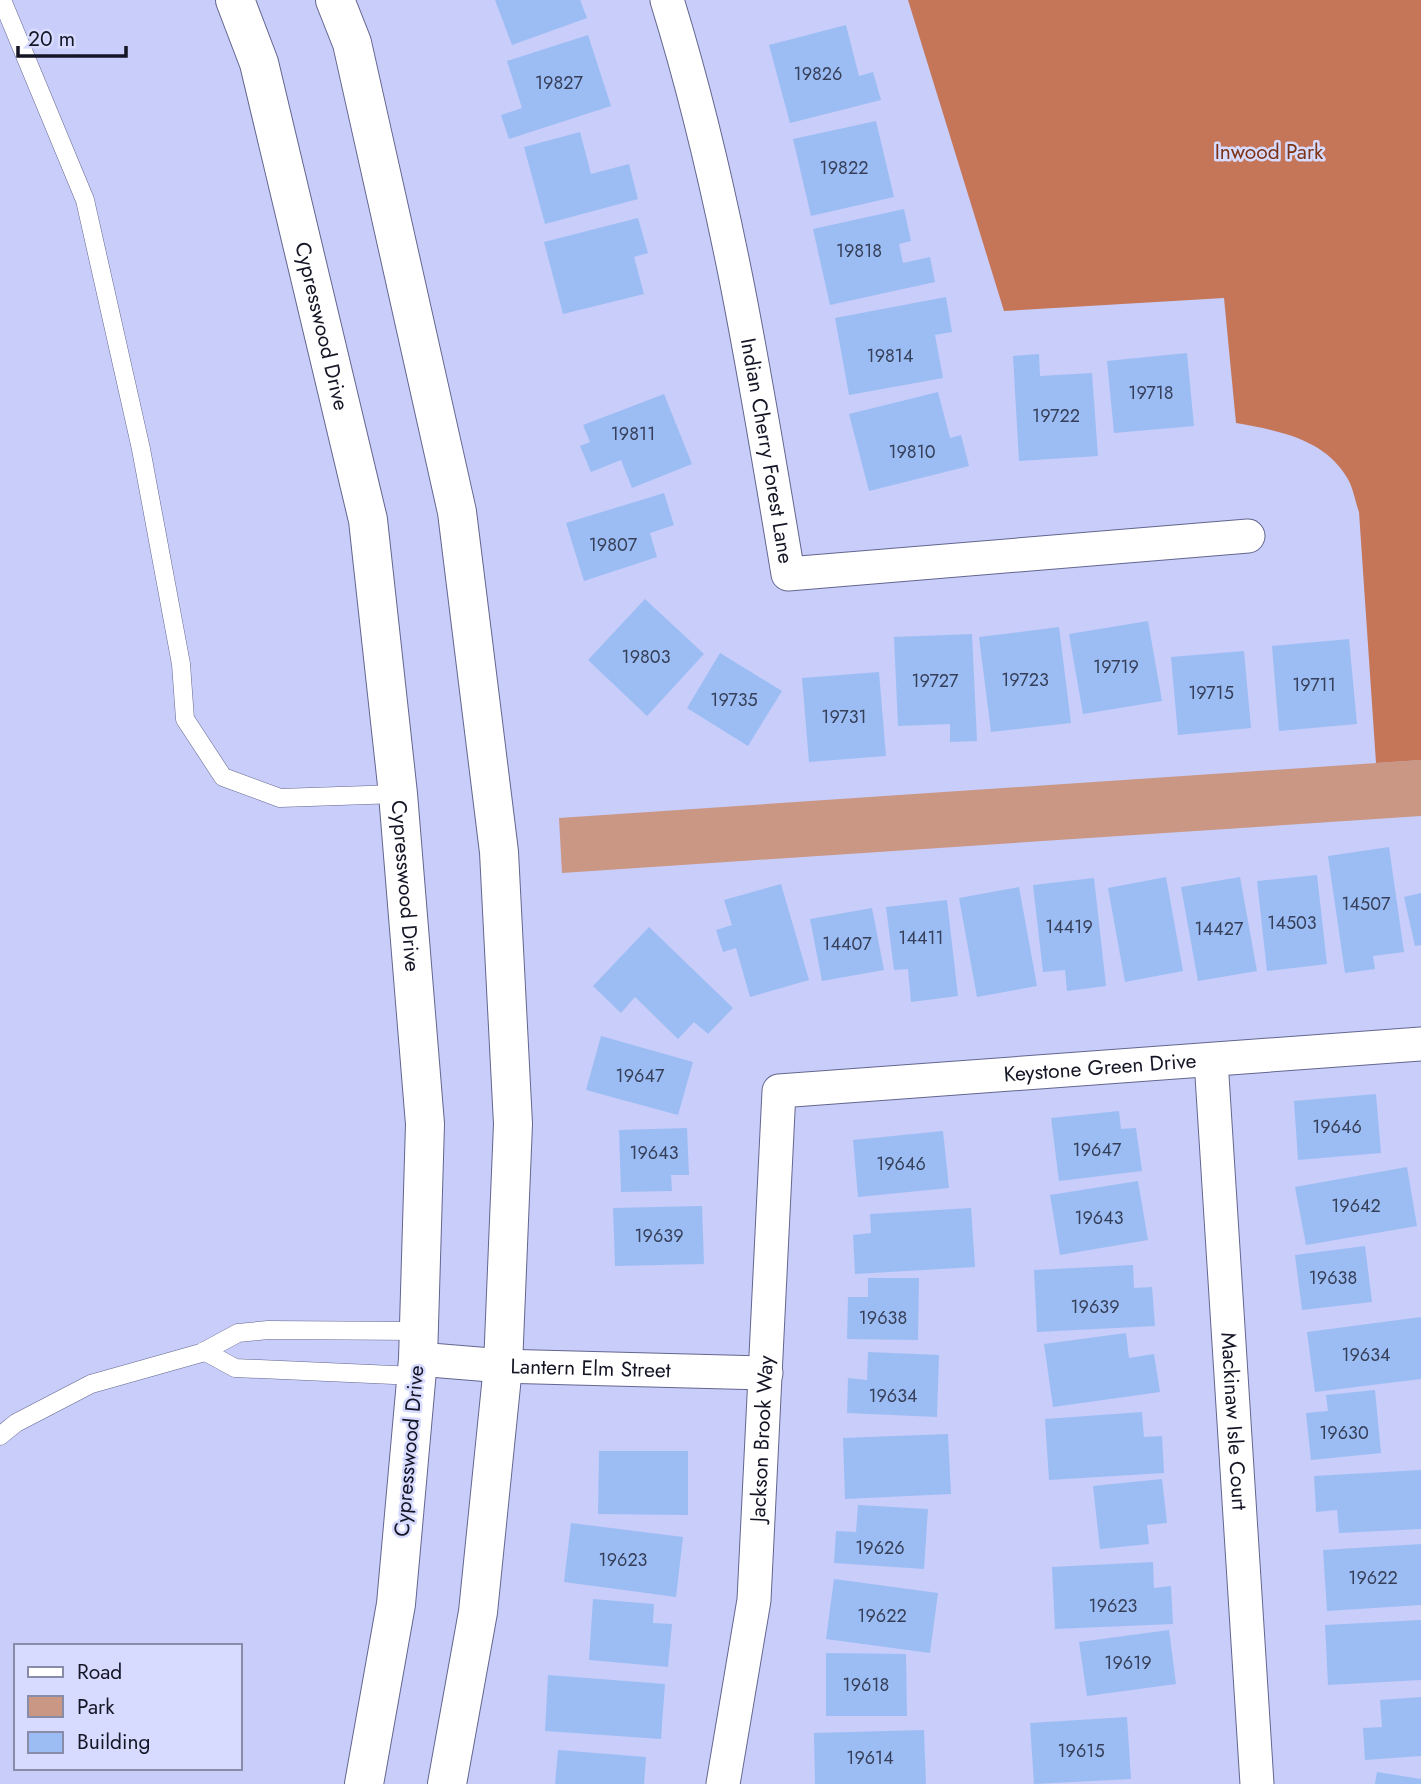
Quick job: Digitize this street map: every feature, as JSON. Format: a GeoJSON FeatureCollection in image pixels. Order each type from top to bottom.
{"type":"FeatureCollection","features":[{"type":"Feature","properties":{"kind":"main road","name":"Cypresswood Drive"},"geometry":{"type":"LineString","coordinates":[[236,0],[259,63],[369,520],[398,794],[425,1124],[417,1355],[396,1604],[364,1784]]}},
{"type":"Feature","properties":{"kind":"main road"},"geometry":{"type":"LineString","coordinates":[[335,0],[352,43],[457,512],[497,838],[513,1124],[502,1366],[478,1612],[447,1784]]}},
{"type":"Feature","properties":{"kind":"street","name":"Indian Cherry Forest Lane"},"geometry":{"type":"LineString","coordinates":[[667,0],[692,81],[752,357],[788,574],[1248,536]]}},
{"type":"Feature","properties":{"kind":"street","name":"Keystone Green Drive"},"geometry":{"type":"LineString","coordinates":[[779,1091],[1421,1044]]}},
{"type":"Feature","properties":{"kind":"street","name":"Mackinaw Isle Court"},"geometry":{"type":"LineString","coordinates":[[1211,1060],[1257,1784]]}},
{"type":"Feature","properties":{"kind":"street","name":"Jackson Brook Way"},"geometry":{"type":"LineString","coordinates":[[723,1784],[754,1600],[779,1091]]}},
{"type":"Feature","properties":{"kind":"street","name":"Lantern Elm Street"},"geometry":{"type":"LineString","coordinates":[[417,1355],[502,1366],[766,1373]]}},
{"type":"Feature","properties":{"kind":"lane"},"geometry":{"type":"LineString","coordinates":[[2,0],[85,200],[141,449],[181,664],[185,719],[223,777],[280,798],[398,794]]}},
{"type":"Feature","properties":{"kind":"lane"},"geometry":{"type":"LineString","coordinates":[[0,1436],[16,1423],[91,1384],[204,1351],[238,1333],[268,1330],[417,1355]]}},
{"type":"Feature","properties":{"kind":"lane"},"geometry":{"type":"LineString","coordinates":[[204,1351],[235,1368],[417,1355]]}},
{"type":"Feature","properties":{"kind":"green space","name":"Inwood Park"},"geometry":{"type":"Polygon","coordinates":[[[908,0],[1421,0],[1421,760],[1376,763],[1359,512],[1346,476],[1336,463],[1311,444],[1282,433],[1236,423],[1224,298],[1004,311],[908,0]]]}},
{"type":"Feature","properties":{"kind":"green space"},"geometry":{"type":"Polygon","coordinates":[[[1421,760],[1421,816],[562,873],[559,818],[1421,760]]]}},
{"type":"Feature","properties":{"kind":"building"},"geometry":{"type":"Polygon","coordinates":[[[495,0],[580,0],[587,18],[512,45],[495,0]]]}},
{"type":"Feature","properties":{"kind":"building"},"geometry":{"type":"Polygon","coordinates":[[[846,25],[859,76],[873,72],[881,100],[790,123],[769,45],[846,25]]]}},
{"type":"Feature","properties":{"kind":"building"},"geometry":{"type":"Polygon","coordinates":[[[588,35],[611,106],[509,139],[501,115],[522,108],[507,61],[588,35]]]}},
{"type":"Feature","properties":{"kind":"building"},"geometry":{"type":"Polygon","coordinates":[[[876,121],[894,197],[811,216],[793,139],[876,121]]]}},
{"type":"Feature","properties":{"kind":"building"},"geometry":{"type":"Polygon","coordinates":[[[580,132],[591,174],[629,164],[638,199],[545,224],[524,147],[580,132]]]}},
{"type":"Feature","properties":{"kind":"building"},"geometry":{"type":"Polygon","coordinates":[[[904,209],[911,241],[899,244],[903,263],[930,257],[935,282],[830,305],[813,229],[904,209]]]}},
{"type":"Feature","properties":{"kind":"building"},"geometry":{"type":"Polygon","coordinates":[[[638,218],[648,253],[634,257],[644,294],[563,314],[544,242],[638,218]]]}},
{"type":"Feature","properties":{"kind":"building"},"geometry":{"type":"Polygon","coordinates":[[[946,297],[952,332],[935,335],[943,378],[849,395],[835,318],[946,297]]]}},
{"type":"Feature","properties":{"kind":"building"},"geometry":{"type":"Polygon","coordinates":[[[1187,353],[1194,426],[1114,433],[1107,361],[1187,353]]]}},
{"type":"Feature","properties":{"kind":"building"},"geometry":{"type":"Polygon","coordinates":[[[1039,354],[1040,376],[1092,373],[1098,456],[1019,461],[1013,356],[1039,354]]]}},
{"type":"Feature","properties":{"kind":"building"},"geometry":{"type":"Polygon","coordinates":[[[938,392],[950,438],[961,435],[969,466],[869,491],[849,414],[938,392]]]}},
{"type":"Feature","properties":{"kind":"building"},"geometry":{"type":"Polygon","coordinates":[[[664,394],[692,464],[632,488],[621,460],[591,472],[580,446],[590,442],[583,425],[664,394]]]}},
{"type":"Feature","properties":{"kind":"building"},"geometry":{"type":"Polygon","coordinates":[[[664,493],[674,525],[650,533],[657,557],[584,581],[566,523],[664,493]]]}},
{"type":"Feature","properties":{"kind":"building"},"geometry":{"type":"Polygon","coordinates":[[[645,599],[704,654],[647,716],[588,660],[645,599]]]}},
{"type":"Feature","properties":{"kind":"building"},"geometry":{"type":"Polygon","coordinates":[[[1148,621],[1162,701],[1083,714],[1069,634],[1148,621]]]}},
{"type":"Feature","properties":{"kind":"building"},"geometry":{"type":"Polygon","coordinates":[[[1059,627],[1071,723],[991,732],[979,637],[1059,627]]]}},
{"type":"Feature","properties":{"kind":"building"},"geometry":{"type":"Polygon","coordinates":[[[972,634],[977,741],[950,742],[950,724],[898,726],[894,637],[972,634]]]}},
{"type":"Feature","properties":{"kind":"building"},"geometry":{"type":"Polygon","coordinates":[[[1349,639],[1357,724],[1279,731],[1272,646],[1349,639]]]}},
{"type":"Feature","properties":{"kind":"building"},"geometry":{"type":"Polygon","coordinates":[[[1244,651],[1251,728],[1178,735],[1171,657],[1244,651]]]}},
{"type":"Feature","properties":{"kind":"building"},"geometry":{"type":"Polygon","coordinates":[[[720,653],[782,691],[748,746],[687,708],[720,653]]]}},
{"type":"Feature","properties":{"kind":"building"},"geometry":{"type":"Polygon","coordinates":[[[879,672],[886,756],[809,762],[802,678],[879,672]]]}},
{"type":"Feature","properties":{"kind":"building"},"geometry":{"type":"Polygon","coordinates":[[[1389,847],[1404,952],[1373,956],[1375,969],[1345,973],[1328,856],[1389,847]]]}},
{"type":"Feature","properties":{"kind":"building"},"geometry":{"type":"Polygon","coordinates":[[[1317,875],[1327,964],[1267,971],[1257,881],[1317,875]]]}},
{"type":"Feature","properties":{"kind":"building"},"geometry":{"type":"Polygon","coordinates":[[[1166,877],[1183,971],[1125,982],[1108,888],[1166,877]]]}},
{"type":"Feature","properties":{"kind":"building"},"geometry":{"type":"Polygon","coordinates":[[[1240,877],[1257,971],[1198,981],[1181,887],[1240,877]]]}},
{"type":"Feature","properties":{"kind":"building"},"geometry":{"type":"Polygon","coordinates":[[[1094,878],[1106,986],[1067,991],[1065,970],[1043,972],[1033,885],[1094,878]]]}},
{"type":"Feature","properties":{"kind":"building"},"geometry":{"type":"Polygon","coordinates":[[[781,884],[809,980],[750,997],[736,948],[723,952],[716,930],[732,925],[724,900],[781,884]]]}},
{"type":"Feature","properties":{"kind":"building"},"geometry":{"type":"Polygon","coordinates":[[[1019,887],[1037,986],[977,997],[959,898],[1019,887]]]}},
{"type":"Feature","properties":{"kind":"building"},"geometry":{"type":"Polygon","coordinates":[[[1421,893],[1421,945],[1415,946],[1404,897],[1421,893]]]}},
{"type":"Feature","properties":{"kind":"building"},"geometry":{"type":"Polygon","coordinates":[[[947,900],[958,996],[911,1002],[908,969],[894,970],[886,907],[947,900]]]}},
{"type":"Feature","properties":{"kind":"building"},"geometry":{"type":"Polygon","coordinates":[[[872,908],[884,970],[822,981],[810,919],[872,908]]]}},
{"type":"Feature","properties":{"kind":"building"},"geometry":{"type":"Polygon","coordinates":[[[649,927],[733,1008],[708,1034],[694,1022],[678,1039],[635,997],[621,1013],[593,986],[649,927]]]}},
{"type":"Feature","properties":{"kind":"building"},"geometry":{"type":"Polygon","coordinates":[[[601,1036],[693,1062],[678,1115],[586,1090],[601,1036]]]}},
{"type":"Feature","properties":{"kind":"building"},"geometry":{"type":"Polygon","coordinates":[[[1376,1094],[1381,1153],[1298,1160],[1294,1101],[1376,1094]]]}},
{"type":"Feature","properties":{"kind":"building"},"geometry":{"type":"Polygon","coordinates":[[[1119,1111],[1121,1129],[1136,1128],[1142,1171],[1059,1181],[1051,1118],[1119,1111]]]}},
{"type":"Feature","properties":{"kind":"building"},"geometry":{"type":"Polygon","coordinates":[[[687,1128],[689,1175],[671,1175],[672,1191],[621,1192],[619,1130],[687,1128]]]}},
{"type":"Feature","properties":{"kind":"building"},"geometry":{"type":"Polygon","coordinates":[[[943,1131],[949,1188],[858,1197],[853,1140],[943,1131]]]}},
{"type":"Feature","properties":{"kind":"building"},"geometry":{"type":"Polygon","coordinates":[[[1407,1167],[1417,1226],[1306,1245],[1295,1187],[1407,1167]]]}},
{"type":"Feature","properties":{"kind":"building"},"geometry":{"type":"Polygon","coordinates":[[[1138,1181],[1148,1240],[1060,1255],[1050,1195],[1138,1181]]]}},
{"type":"Feature","properties":{"kind":"building"},"geometry":{"type":"Polygon","coordinates":[[[702,1206],[704,1264],[615,1266],[613,1208],[702,1206]]]}},
{"type":"Feature","properties":{"kind":"building"},"geometry":{"type":"Polygon","coordinates":[[[971,1208],[975,1267],[855,1274],[853,1235],[871,1233],[870,1214],[971,1208]]]}},
{"type":"Feature","properties":{"kind":"building"},"geometry":{"type":"Polygon","coordinates":[[[1365,1246],[1372,1302],[1302,1310],[1295,1255],[1365,1246]]]}},
{"type":"Feature","properties":{"kind":"building"},"geometry":{"type":"Polygon","coordinates":[[[1133,1265],[1134,1288],[1152,1287],[1155,1326],[1037,1332],[1034,1270],[1133,1265]]]}},
{"type":"Feature","properties":{"kind":"building"},"geometry":{"type":"Polygon","coordinates":[[[868,1278],[919,1278],[918,1340],[847,1339],[848,1297],[868,1297],[868,1278]]]}},
{"type":"Feature","properties":{"kind":"building"},"geometry":{"type":"Polygon","coordinates":[[[1421,1317],[1421,1379],[1315,1392],[1307,1332],[1421,1317]]]}},
{"type":"Feature","properties":{"kind":"building"},"geometry":{"type":"Polygon","coordinates":[[[1126,1333],[1129,1358],[1154,1354],[1160,1392],[1053,1407],[1044,1344],[1126,1333]]]}},
{"type":"Feature","properties":{"kind":"building"},"geometry":{"type":"Polygon","coordinates":[[[868,1352],[939,1355],[937,1417],[847,1413],[848,1378],[867,1380],[868,1352]]]}},
{"type":"Feature","properties":{"kind":"building"},"geometry":{"type":"Polygon","coordinates":[[[1375,1390],[1381,1453],[1311,1460],[1306,1413],[1328,1411],[1326,1395],[1375,1390]]]}},
{"type":"Feature","properties":{"kind":"building"},"geometry":{"type":"Polygon","coordinates":[[[1142,1412],[1144,1437],[1162,1436],[1164,1473],[1049,1480],[1045,1419],[1142,1412]]]}},
{"type":"Feature","properties":{"kind":"building"},"geometry":{"type":"Polygon","coordinates":[[[948,1434],[951,1494],[845,1499],[843,1438],[948,1434]]]}},
{"type":"Feature","properties":{"kind":"building"},"geometry":{"type":"Polygon","coordinates":[[[599,1451],[688,1451],[688,1515],[598,1514],[599,1451]]]}},
{"type":"Feature","properties":{"kind":"building"},"geometry":{"type":"Polygon","coordinates":[[[1421,1470],[1421,1529],[1339,1533],[1337,1510],[1316,1512],[1314,1476],[1421,1470]]]}},
{"type":"Feature","properties":{"kind":"building"},"geometry":{"type":"Polygon","coordinates":[[[1162,1479],[1167,1523],[1147,1525],[1149,1544],[1100,1549],[1093,1486],[1162,1479]]]}},
{"type":"Feature","properties":{"kind":"building"},"geometry":{"type":"Polygon","coordinates":[[[858,1505],[928,1509],[924,1569],[834,1563],[836,1531],[856,1532],[858,1505]]]}},
{"type":"Feature","properties":{"kind":"building"},"geometry":{"type":"Polygon","coordinates":[[[571,1523],[683,1537],[676,1597],[564,1582],[571,1523]]]}},
{"type":"Feature","properties":{"kind":"building"},"geometry":{"type":"Polygon","coordinates":[[[1421,1544],[1421,1605],[1327,1611],[1323,1550],[1421,1544]]]}},
{"type":"Feature","properties":{"kind":"building"},"geometry":{"type":"Polygon","coordinates":[[[1153,1562],[1154,1588],[1171,1586],[1173,1624],[1055,1629],[1052,1567],[1153,1562]]]}},
{"type":"Feature","properties":{"kind":"building"},"geometry":{"type":"Polygon","coordinates":[[[834,1579],[938,1593],[930,1653],[826,1639],[834,1579]]]}},
{"type":"Feature","properties":{"kind":"building"},"geometry":{"type":"Polygon","coordinates":[[[593,1599],[654,1604],[653,1623],[672,1624],[668,1667],[589,1660],[593,1599]]]}},
{"type":"Feature","properties":{"kind":"building"},"geometry":{"type":"Polygon","coordinates":[[[1421,1620],[1421,1680],[1328,1685],[1325,1625],[1421,1620]]]}},
{"type":"Feature","properties":{"kind":"building"},"geometry":{"type":"Polygon","coordinates":[[[1169,1630],[1176,1684],[1087,1696],[1079,1642],[1169,1630]]]}},
{"type":"Feature","properties":{"kind":"building"},"geometry":{"type":"Polygon","coordinates":[[[826,1653],[906,1654],[907,1716],[826,1716],[826,1653]]]}},
{"type":"Feature","properties":{"kind":"building"},"geometry":{"type":"Polygon","coordinates":[[[548,1675],[665,1684],[661,1739],[545,1731],[548,1675]]]}},
{"type":"Feature","properties":{"kind":"building"},"geometry":{"type":"Polygon","coordinates":[[[1421,1697],[1421,1756],[1365,1760],[1363,1728],[1382,1727],[1380,1700],[1421,1697]]]}},
{"type":"Feature","properties":{"kind":"building"},"geometry":{"type":"Polygon","coordinates":[[[1127,1717],[1131,1779],[1034,1784],[1030,1723],[1127,1717]]]}},
{"type":"Feature","properties":{"kind":"building"},"geometry":{"type":"Polygon","coordinates":[[[924,1730],[926,1784],[815,1784],[814,1733],[924,1730]]]}},
{"type":"Feature","properties":{"kind":"building"},"geometry":{"type":"Polygon","coordinates":[[[558,1750],[646,1757],[644,1784],[555,1784],[558,1750]]]}},
{"type":"Feature","properties":{"kind":"building"},"geometry":{"type":"Polygon","coordinates":[[[1377,1772],[1421,1779],[1421,1784],[1375,1784],[1377,1772]]]}}]}
